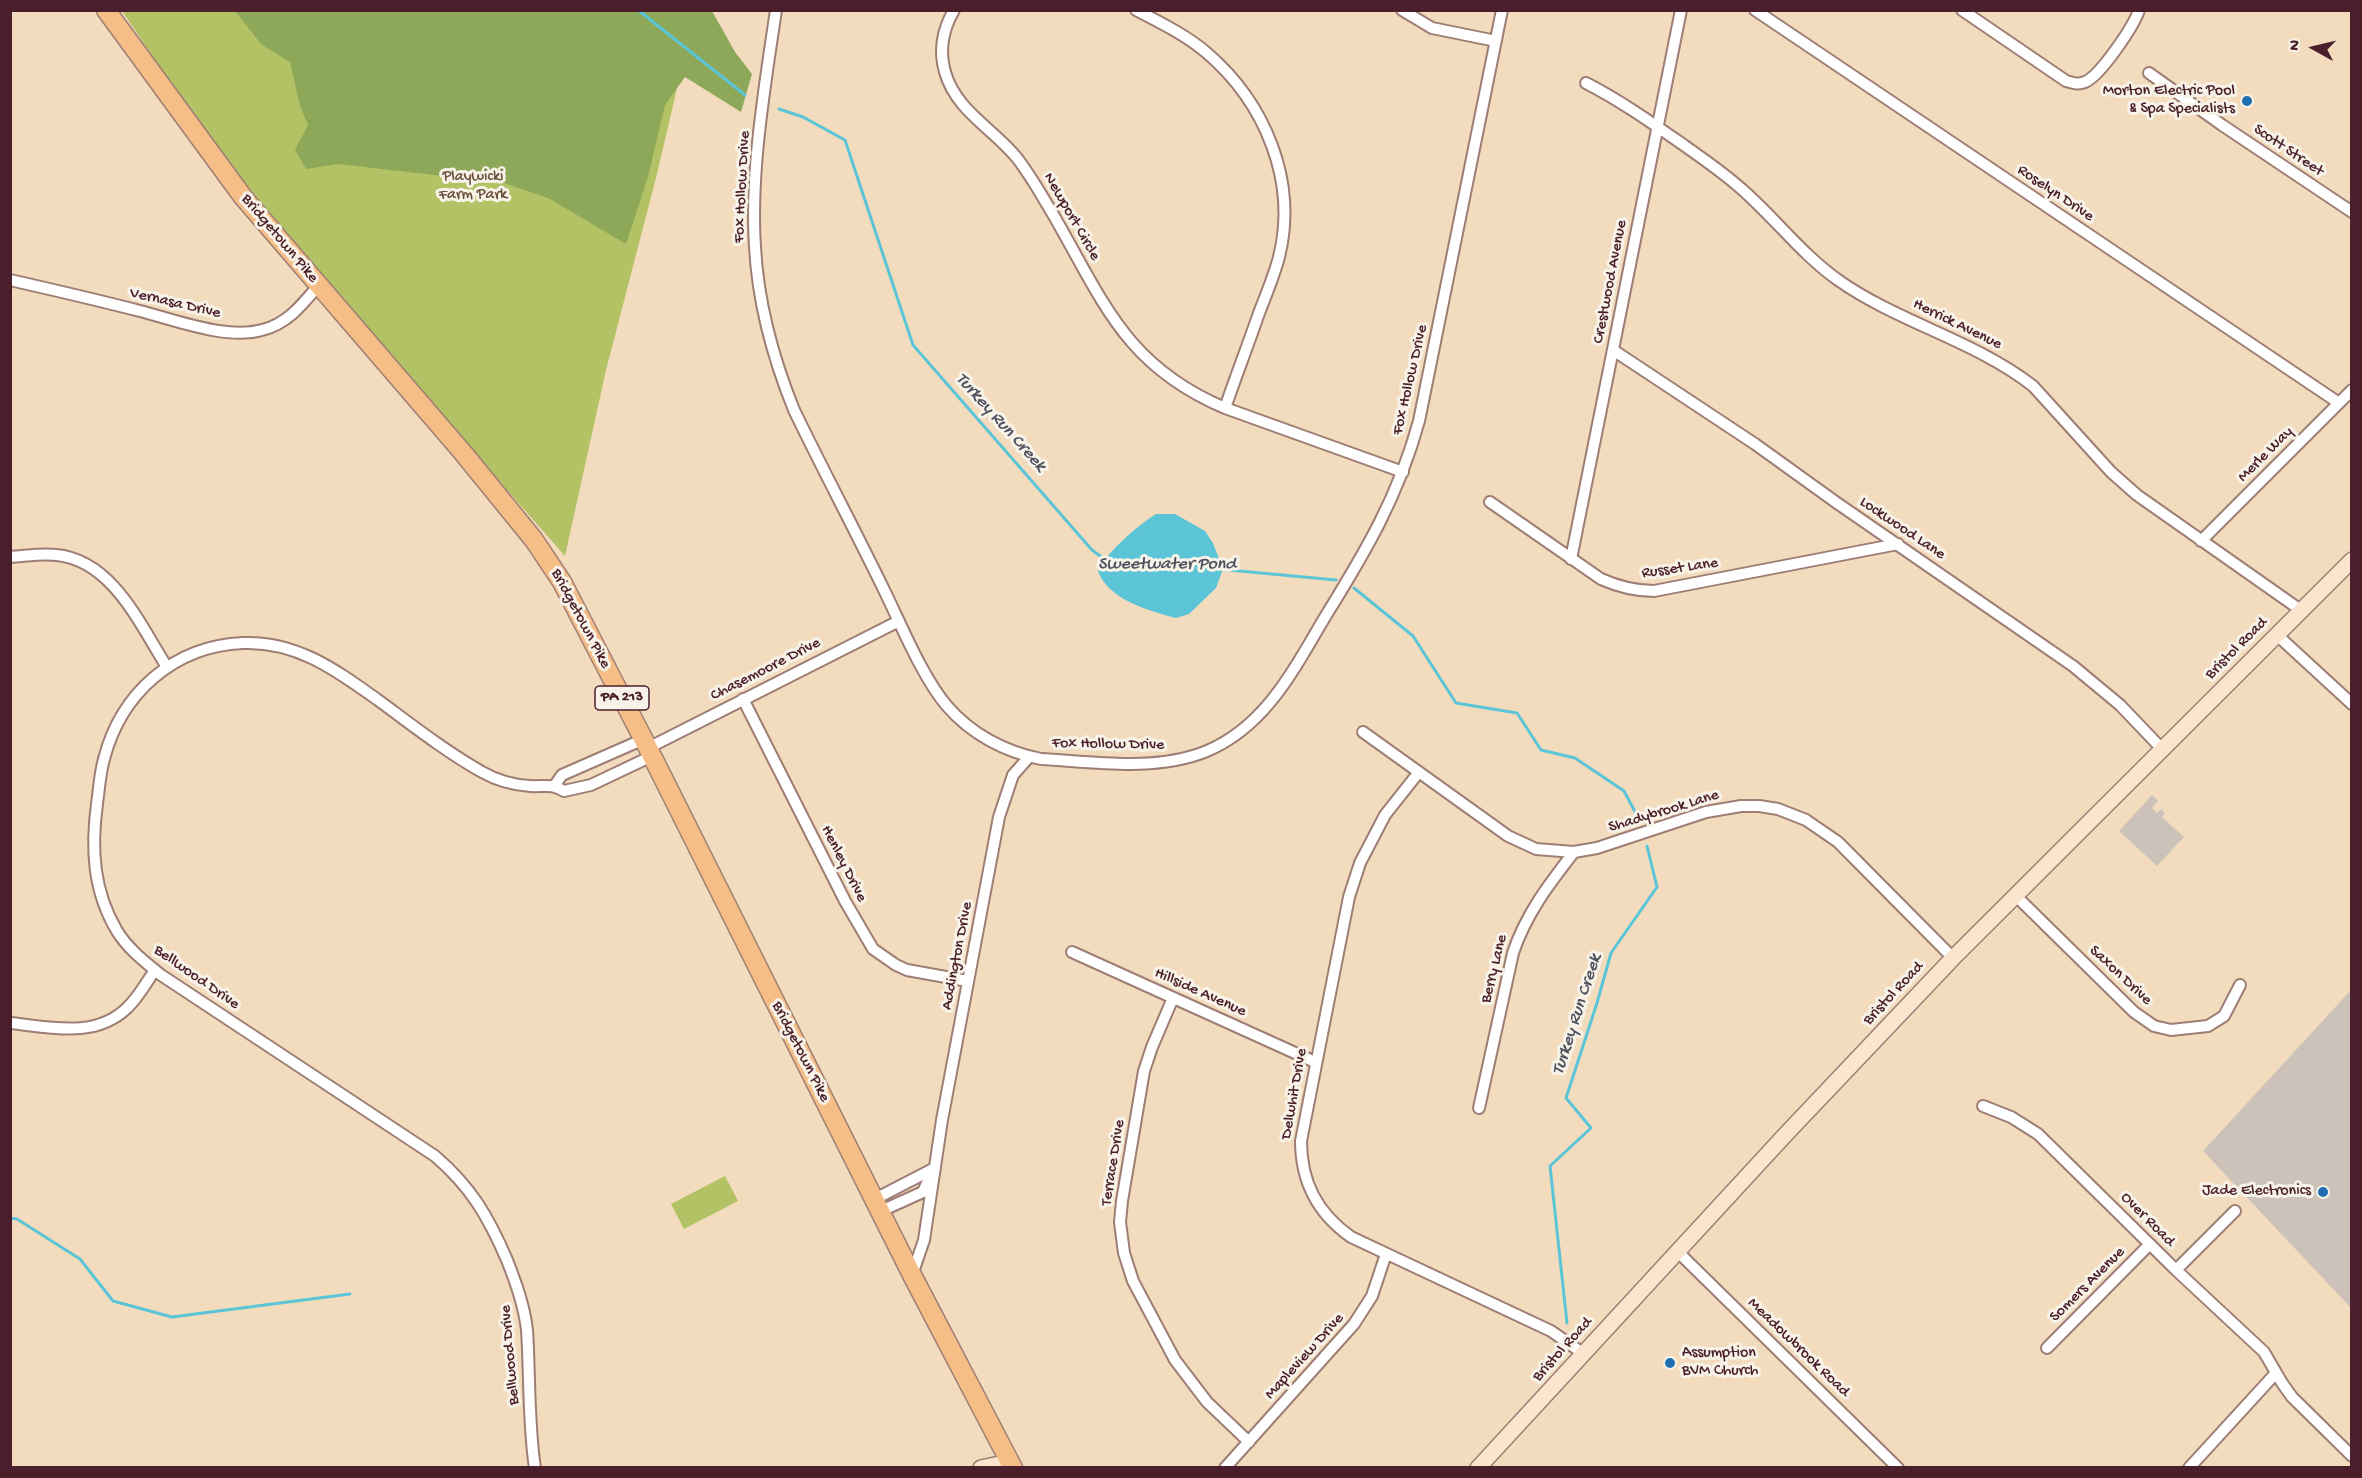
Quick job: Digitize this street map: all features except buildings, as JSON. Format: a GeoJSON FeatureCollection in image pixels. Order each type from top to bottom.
{"type":"FeatureCollection","features":[{"type":"Feature","properties":{"kind":"main road","name":"Bridgetown Pike"},"geometry":{"type":"LineString","coordinates":[[106,10],[243,197],[464,454],[534,540],[562,582],[648,748],[912,1275],[1011,1465]]}},
{"type":"Feature","properties":{"kind":"main road","name":"Bristol Road"},"geometry":{"type":"LineString","coordinates":[[1478,1467],[1677,1251],[1953,958],[2352,560]]}},
{"type":"Feature","properties":{"kind":"main road"},"geometry":{"type":"LineString","coordinates":[[981,1467],[1011,1465]]}},
{"type":"Feature","properties":{"kind":"street","name":"Fox Hollow Drive"},"geometry":{"type":"LineString","coordinates":[[776,10],[755,186],[755,246],[760,296],[774,353],[794,410],[899,621],[936,691],[947,706],[962,721],[990,741],[1029,757],[1141,763],[1175,760],[1207,751],[1246,727],[1269,706],[1372,541],[1403,472],[1419,421],[1502,10]]}},
{"type":"Feature","properties":{"kind":"street","name":"Newport Circle"},"geometry":{"type":"LineString","coordinates":[[954,10],[946,28],[942,52],[945,72],[958,99],[1008,148],[1033,181],[1107,313],[1126,338],[1151,363],[1178,384],[1225,408],[1403,472]]}},
{"type":"Feature","properties":{"kind":"street"},"geometry":{"type":"LineString","coordinates":[[1136,10],[1187,38],[1223,68],[1238,85],[1263,123],[1280,171],[1284,217],[1279,256],[1225,408]]}},
{"type":"Feature","properties":{"kind":"street"},"geometry":{"type":"LineString","coordinates":[[1402,10],[1432,28],[1496,41]]}},
{"type":"Feature","properties":{"kind":"street","name":"Crestwood Avenue"},"geometry":{"type":"LineString","coordinates":[[1571,559],[1681,10]]}},
{"type":"Feature","properties":{"kind":"street","name":"Roselyn Drive"},"geometry":{"type":"LineString","coordinates":[[1755,10],[2340,403]]}},
{"type":"Feature","properties":{"kind":"street"},"geometry":{"type":"LineString","coordinates":[[1962,10],[2072,83],[2088,81],[2103,65],[2130,31],[2139,10]]}},
{"type":"Feature","properties":{"kind":"street","name":"Scott Street"},"geometry":{"type":"LineString","coordinates":[[2149,73],[2210,117],[2352,212]]}},
{"type":"Feature","properties":{"kind":"street","name":"Herrick Avenue"},"geometry":{"type":"LineString","coordinates":[[1586,83],[1618,99],[1746,192],[1807,253],[1837,279],[1864,296],[1994,359],[2020,376],[2033,386],[2123,484],[2302,611]]}},
{"type":"Feature","properties":{"kind":"street","name":"Vernasa Drive"},"geometry":{"type":"LineString","coordinates":[[10,280],[186,323],[240,332],[263,330],[278,324],[302,306],[318,286]]}},
{"type":"Feature","properties":{"kind":"street","name":"Lockwood Lane"},"geometry":{"type":"LineString","coordinates":[[1613,350],[1755,444],[2097,685],[2120,705],[2162,749]]}},
{"type":"Feature","properties":{"kind":"street","name":"Merle Way"},"geometry":{"type":"LineString","coordinates":[[2201,541],[2352,390]]}},
{"type":"Feature","properties":{"kind":"street","name":"Russet Lane"},"geometry":{"type":"LineString","coordinates":[[1490,502],[1571,559],[1614,585],[1641,591],[1654,591],[1898,544]]}},
{"type":"Feature","properties":{"kind":"street"},"geometry":{"type":"LineString","coordinates":[[10,557],[57,555],[67,557],[99,574],[116,589],[167,667]]}},
{"type":"Feature","properties":{"kind":"street","name":"Chasemoore Drive"},"geometry":{"type":"LineString","coordinates":[[648,748],[899,621]]}},
{"type":"Feature","properties":{"kind":"street"},"geometry":{"type":"LineString","coordinates":[[2277,635],[2352,704]]}},
{"type":"Feature","properties":{"kind":"street","name":"Bellwood Drive"},"geometry":{"type":"LineString","coordinates":[[535,1467],[526,1328],[522,1300],[492,1225],[466,1186],[435,1156],[137,956],[116,930],[100,889],[93,845],[102,769],[119,719],[135,695],[167,667],[182,658],[234,644],[259,644],[294,650],[312,656],[483,773],[513,784],[555,785],[564,791],[584,788],[648,748]]}},
{"type":"Feature","properties":{"kind":"street","name":"Henley Drive"},"geometry":{"type":"LineString","coordinates":[[743,699],[845,901],[873,949],[907,970],[968,981]]}},
{"type":"Feature","properties":{"kind":"street","name":"Shadybrook Lane"},"geometry":{"type":"LineString","coordinates":[[1363,732],[1515,840],[1536,849],[1574,852],[1598,848],[1706,812],[1742,806],[1778,809],[1806,820],[1838,842],[1953,958]]}},
{"type":"Feature","properties":{"kind":"street"},"geometry":{"type":"LineString","coordinates":[[555,785],[562,776],[648,748]]}},
{"type":"Feature","properties":{"kind":"street","name":"Addington Drive"},"geometry":{"type":"LineString","coordinates":[[912,1275],[924,1240],[968,981],[999,817],[1013,775],[1029,757]]}},
{"type":"Feature","properties":{"kind":"street","name":"Delwhit Drive"},"geometry":{"type":"LineString","coordinates":[[1419,772],[1385,815],[1360,863],[1349,897],[1301,1140],[1303,1169],[1307,1183],[1320,1208],[1351,1237],[1551,1331],[1584,1354]]}},
{"type":"Feature","properties":{"kind":"street","name":"Berry Lane"},"geometry":{"type":"LineString","coordinates":[[1479,1108],[1513,953],[1521,929],[1551,881],[1574,852]]}},
{"type":"Feature","properties":{"kind":"street","name":"Saxon Drive"},"geometry":{"type":"LineString","coordinates":[[2015,895],[2134,1012],[2154,1026],[2172,1030],[2208,1026],[2223,1016],[2240,985]]}},
{"type":"Feature","properties":{"kind":"street","name":"Hillside Avenue"},"geometry":{"type":"LineString","coordinates":[[1072,952],[1315,1062]]}},
{"type":"Feature","properties":{"kind":"street"},"geometry":{"type":"LineString","coordinates":[[10,1023],[68,1029],[92,1028],[115,1017],[129,1006],[155,970]]}},
{"type":"Feature","properties":{"kind":"street","name":"Terrace Drive"},"geometry":{"type":"LineString","coordinates":[[1173,998],[1144,1071],[1122,1201],[1120,1222],[1124,1253],[1133,1281],[1185,1375],[1207,1402],[1249,1442]]}},
{"type":"Feature","properties":{"kind":"street","name":"Over Road"},"geometry":{"type":"LineString","coordinates":[[1983,1106],[2011,1117],[2038,1134],[2176,1270],[2264,1352],[2292,1397],[2352,1456]]}},
{"type":"Feature","properties":{"kind":"street","name":"Addington Drive"},"geometry":{"type":"LineString","coordinates":[[878,1205],[923,1192],[935,1168]]}},
{"type":"Feature","properties":{"kind":"street"},"geometry":{"type":"LineString","coordinates":[[2176,1270],[2235,1211]]}},
{"type":"Feature","properties":{"kind":"street","name":"Somers Avenue"},"geometry":{"type":"LineString","coordinates":[[2047,1348],[2150,1244]]}},
{"type":"Feature","properties":{"kind":"street","name":"Meadowbrook Road"},"geometry":{"type":"LineString","coordinates":[[1677,1251],[1898,1467]]}},
{"type":"Feature","properties":{"kind":"street","name":"Mapleview Drive"},"geometry":{"type":"LineString","coordinates":[[1225,1467],[1361,1315],[1372,1296],[1386,1254]]}},
{"type":"Feature","properties":{"kind":"street"},"geometry":{"type":"LineString","coordinates":[[2189,1467],[2276,1373]]}},
{"type":"Feature","properties":{"kind":"shaded area"},"geometry":{"type":"Polygon","coordinates":[[[2152,795],[2158,801],[2152,808],[2157,813],[2161,809],[2165,813],[2162,817],[2184,837],[2157,866],[2119,831],[2152,795]]]}},
{"type":"Feature","properties":{"kind":"shaded area"},"geometry":{"type":"Polygon","coordinates":[[[2351,990],[2351,1308],[2203,1151],[2351,990]]]}},
{"type":"Feature","properties":{"kind":"green space","name":"Playwicki Farm Park"},"geometry":{"type":"Polygon","coordinates":[[[122,11],[695,11],[657,174],[606,370],[565,556],[315,272],[195,119],[122,11]]]}},
{"type":"Feature","properties":{"kind":"green space"},"geometry":{"type":"Polygon","coordinates":[[[235,11],[712,11],[735,52],[752,74],[741,112],[685,77],[665,105],[648,177],[626,244],[548,198],[504,183],[338,164],[306,169],[295,150],[308,125],[300,106],[290,62],[262,45],[235,11]]]}},
{"type":"Feature","properties":{"kind":"green space"},"geometry":{"type":"Polygon","coordinates":[[[725,1176],[738,1201],[684,1229],[671,1204],[725,1176]]]}},
{"type":"Feature","properties":{"kind":"water","name":"Sweetwater Pond"},"geometry":{"type":"Polygon","coordinates":[[[1156,514],[1175,514],[1205,531],[1213,543],[1223,569],[1216,588],[1189,614],[1176,618],[1143,608],[1120,597],[1103,581],[1098,571],[1109,555],[1124,540],[1156,514]]]}},
{"type":"Feature","properties":{"kind":"waterway","name":"Turkey Run Creek"},"geometry":{"type":"LineString","coordinates":[[638,10],[745,95]]}},
{"type":"Feature","properties":{"kind":"waterway","name":"Turkey Run Creek"},"geometry":{"type":"LineString","coordinates":[[779,109],[803,117],[845,140],[913,345],[1092,550],[1107,561]]}},
{"type":"Feature","properties":{"kind":"waterway","name":"Turkey Run Creek"},"geometry":{"type":"LineString","coordinates":[[1218,569],[1336,580]]}},
{"type":"Feature","properties":{"kind":"waterway","name":"Turkey Run Creek"},"geometry":{"type":"LineString","coordinates":[[1354,588],[1413,636],[1456,703],[1517,713],[1541,750],[1575,758],[1624,791],[1640,821]]}},
{"type":"Feature","properties":{"kind":"waterway","name":"Turkey Run Creek"},"geometry":{"type":"LineString","coordinates":[[1567,1323],[1550,1166],[1591,1128],[1566,1098],[1611,953],[1657,887],[1647,846]]}},
{"type":"Feature","properties":{"kind":"waterway"},"geometry":{"type":"LineString","coordinates":[[10,1218],[17,1219],[80,1259],[113,1301],[172,1317],[350,1294]]}},
{"type":"Feature","properties":{"kind":"place","name":"Morton Electric Pool & Spa Specialists"},"geometry":{"type":"Point","coordinates":[2247,101]}},
{"type":"Feature","properties":{"kind":"place","name":"Jade Electronics"},"geometry":{"type":"Point","coordinates":[2323,1192]}},
{"type":"Feature","properties":{"kind":"place","name":"Assumption BVM Church"},"geometry":{"type":"Point","coordinates":[1670,1363]}}]}
